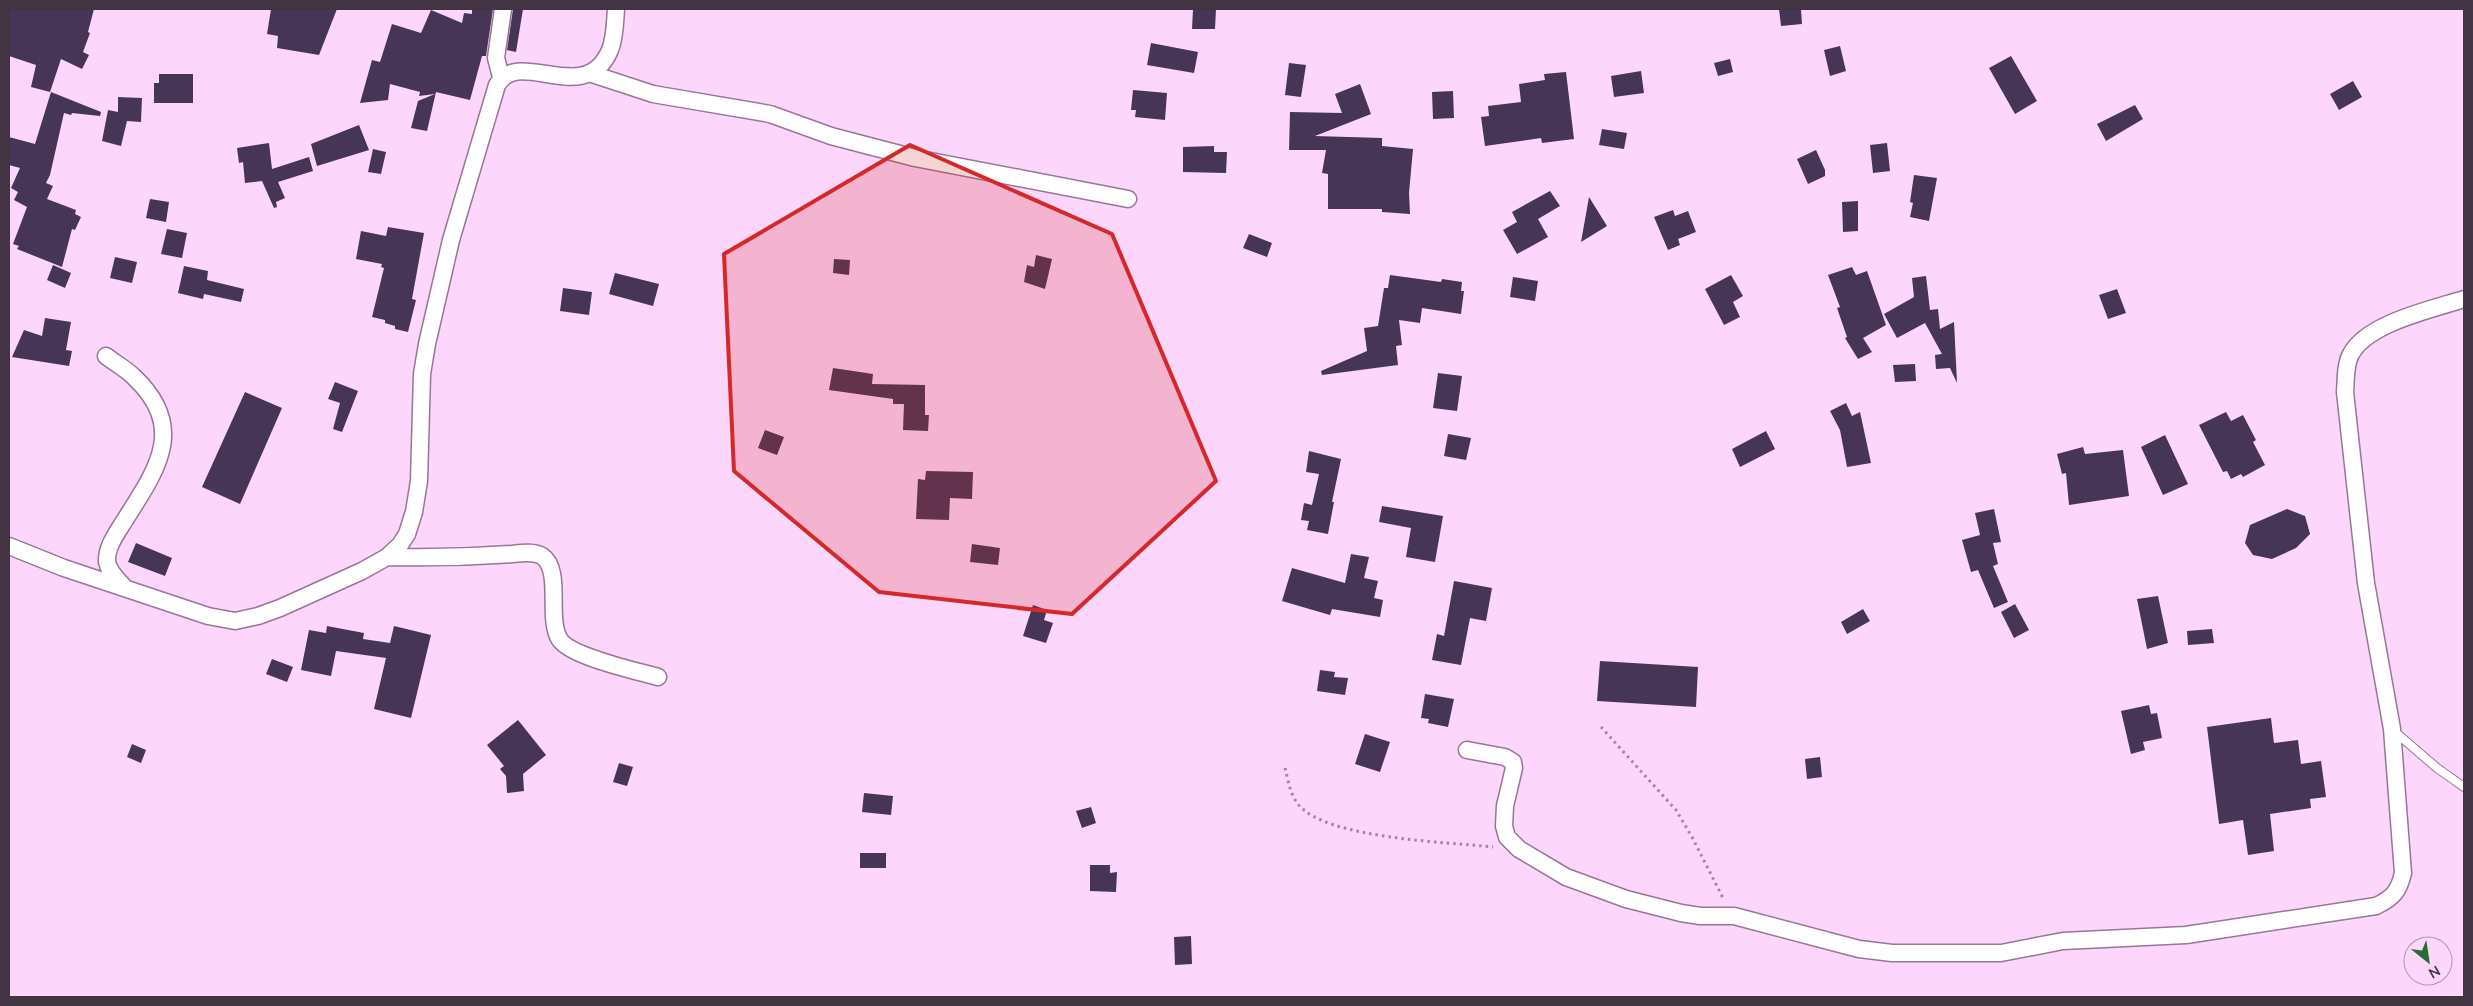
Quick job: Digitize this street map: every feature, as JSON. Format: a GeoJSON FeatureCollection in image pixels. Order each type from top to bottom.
{"type":"FeatureCollection","features":[{"type":"Feature","properties":{"kind":"street"},"geometry":{"type":"LineString","coordinates":[[501,77],[496,58],[504,9]]}},
{"type":"Feature","properties":{"kind":"street"},"geometry":{"type":"LineString","coordinates":[[9,546],[126,589],[208,616],[235,621],[258,616],[280,608],[362,571],[387,557],[407,534],[414,512],[419,480],[422,374],[427,344],[451,240],[497,84],[501,77],[518,70],[562,78],[577,77],[589,72],[603,62],[610,50],[616,9]]}},
{"type":"Feature","properties":{"kind":"street"},"geometry":{"type":"LineString","coordinates":[[589,72],[653,94],[770,114],[831,136],[915,158],[1128,199]]}},
{"type":"Feature","properties":{"kind":"street"},"geometry":{"type":"LineString","coordinates":[[1467,750],[1505,757],[1513,762],[1514,768],[1505,806],[1504,826],[1507,837],[1518,850],[1566,877],[1626,899],[1700,916],[1734,916],[1859,949],[1892,953],[2002,953],[2077,939],[2186,935],[2376,906],[2391,898],[2400,888],[2403,873],[2392,730],[2366,583],[2345,392],[2346,375],[2350,354],[2364,338],[2388,325],[2464,298]]}},
{"type":"Feature","properties":{"kind":"street"},"geometry":{"type":"LineString","coordinates":[[106,356],[134,377],[148,394],[158,411],[164,430],[163,450],[152,476],[110,547],[107,561],[111,572],[126,589]]}},
{"type":"Feature","properties":{"kind":"street"},"geometry":{"type":"LineString","coordinates":[[387,557],[444,559],[526,553],[540,555],[546,561],[550,571],[554,627],[560,640],[571,649],[606,663],[658,677]]}},
{"type":"Feature","properties":{"kind":"lane"},"geometry":{"type":"LineString","coordinates":[[2392,730],[2437,768],[2464,787]]}},
{"type":"Feature","properties":{"kind":"path"},"geometry":{"type":"LineString","coordinates":[[1601,727],[1676,810],[1734,916]]}},
{"type":"Feature","properties":{"kind":"path"},"geometry":{"type":"LineString","coordinates":[[1285,768],[1292,795],[1299,806],[1312,816],[1326,822],[1415,840],[1518,850]]}},
{"type":"Feature","properties":{"kind":"highlighted area"},"geometry":{"type":"Polygon","coordinates":[[[910,145],[1112,234],[1216,481],[1072,614],[879,592],[734,471],[724,254],[910,145]]]}},
{"type":"Feature","properties":{"kind":"building"},"geometry":{"type":"Polygon","coordinates":[[[9,9],[94,9],[88,32],[90,33],[83,52],[89,55],[82,69],[61,59],[50,92],[31,87],[36,65],[9,56],[9,9]]]}},
{"type":"Feature","properties":{"kind":"building"},"geometry":{"type":"Polygon","coordinates":[[[271,9],[337,9],[319,55],[277,48],[278,36],[267,34],[271,9]]]}},
{"type":"Feature","properties":{"kind":"building"},"geometry":{"type":"Polygon","coordinates":[[[472,9],[493,9],[486,56],[482,56],[470,100],[436,92],[427,131],[411,128],[418,101],[435,94],[419,96],[420,92],[390,84],[388,100],[360,103],[372,60],[380,62],[392,24],[421,33],[431,10],[462,23],[464,13],[472,14],[472,9]]]}},
{"type":"Feature","properties":{"kind":"building"},"geometry":{"type":"Polygon","coordinates":[[[513,9],[523,9],[516,52],[507,50],[513,9]]]}},
{"type":"Feature","properties":{"kind":"building"},"geometry":{"type":"Polygon","coordinates":[[[1193,9],[1216,9],[1215,29],[1192,29],[1193,9]]]}},
{"type":"Feature","properties":{"kind":"building"},"geometry":{"type":"Polygon","coordinates":[[[1779,9],[1801,9],[1802,24],[1781,26],[1779,9]]]}},
{"type":"Feature","properties":{"kind":"building"},"geometry":{"type":"Polygon","coordinates":[[[1151,43],[1198,52],[1194,73],[1147,65],[1151,43]]]}},
{"type":"Feature","properties":{"kind":"building"},"geometry":{"type":"Polygon","coordinates":[[[1840,46],[1846,71],[1830,76],[1824,50],[1840,46]]]}},
{"type":"Feature","properties":{"kind":"building"},"geometry":{"type":"Polygon","coordinates":[[[2011,56],[2037,101],[2015,114],[1989,68],[2011,56]]]}},
{"type":"Feature","properties":{"kind":"building"},"geometry":{"type":"Polygon","coordinates":[[[1730,59],[1733,72],[1718,76],[1714,63],[1730,59]]]}},
{"type":"Feature","properties":{"kind":"building"},"geometry":{"type":"Polygon","coordinates":[[[1289,63],[1306,65],[1301,97],[1285,95],[1289,63]]]}},
{"type":"Feature","properties":{"kind":"building"},"geometry":{"type":"Polygon","coordinates":[[[1641,71],[1644,93],[1614,97],[1611,76],[1641,71]]]}},
{"type":"Feature","properties":{"kind":"building"},"geometry":{"type":"Polygon","coordinates":[[[1566,72],[1574,139],[1542,143],[1541,138],[1485,146],[1481,117],[1489,116],[1488,106],[1521,102],[1519,84],[1545,80],[1544,74],[1566,72]]]}},
{"type":"Feature","properties":{"kind":"building"},"geometry":{"type":"Polygon","coordinates":[[[159,74],[193,74],[193,103],[154,103],[154,83],[159,83],[159,74]]]}},
{"type":"Feature","properties":{"kind":"building"},"geometry":{"type":"Polygon","coordinates":[[[2353,81],[2362,97],[2339,110],[2330,94],[2353,81]]]}},
{"type":"Feature","properties":{"kind":"building"},"geometry":{"type":"Polygon","coordinates":[[[1360,84],[1371,114],[1315,136],[1382,138],[1382,146],[1413,149],[1409,193],[1410,214],[1382,212],[1382,209],[1328,209],[1328,174],[1322,173],[1326,150],[1289,150],[1290,112],[1342,113],[1335,94],[1360,84]]]}},
{"type":"Feature","properties":{"kind":"building"},"geometry":{"type":"Polygon","coordinates":[[[1133,90],[1167,93],[1165,120],[1135,117],[1136,110],[1131,110],[1133,90]]]}},
{"type":"Feature","properties":{"kind":"building"},"geometry":{"type":"Polygon","coordinates":[[[1453,91],[1454,118],[1433,119],[1432,92],[1453,91]]]}},
{"type":"Feature","properties":{"kind":"building"},"geometry":{"type":"Polygon","coordinates":[[[51,92],[101,112],[100,116],[64,113],[50,175],[46,183],[53,186],[47,199],[76,210],[75,214],[81,217],[75,230],[72,229],[62,267],[17,249],[19,246],[13,244],[27,207],[14,200],[18,192],[11,188],[20,168],[9,165],[9,137],[35,144],[51,92]]]}},
{"type":"Feature","properties":{"kind":"building"},"geometry":{"type":"Polygon","coordinates":[[[118,97],[142,98],[141,122],[127,121],[121,146],[102,141],[108,110],[118,112],[118,97]]]}},
{"type":"Feature","properties":{"kind":"building"},"geometry":{"type":"Polygon","coordinates":[[[2135,105],[2143,119],[2106,141],[2097,124],[2135,105]]]}},
{"type":"Feature","properties":{"kind":"building"},"geometry":{"type":"Polygon","coordinates":[[[359,125],[369,150],[317,166],[311,144],[359,125]]]}},
{"type":"Feature","properties":{"kind":"building"},"geometry":{"type":"Polygon","coordinates":[[[1602,129],[1627,133],[1624,149],[1599,145],[1602,129]]]}},
{"type":"Feature","properties":{"kind":"building"},"geometry":{"type":"Polygon","coordinates":[[[269,143],[272,169],[309,157],[313,171],[278,182],[285,198],[276,202],[277,207],[274,208],[262,181],[245,183],[243,162],[239,163],[237,148],[269,143]]]}},
{"type":"Feature","properties":{"kind":"building"},"geometry":{"type":"Polygon","coordinates":[[[1887,143],[1890,171],[1873,173],[1870,145],[1887,143]]]}},
{"type":"Feature","properties":{"kind":"building"},"geometry":{"type":"Polygon","coordinates":[[[1214,146],[1214,152],[1227,152],[1226,173],[1183,172],[1183,147],[1214,146]]]}},
{"type":"Feature","properties":{"kind":"building"},"geometry":{"type":"Polygon","coordinates":[[[373,149],[386,152],[381,174],[368,172],[373,149]]]}},
{"type":"Feature","properties":{"kind":"building"},"geometry":{"type":"Polygon","coordinates":[[[1816,150],[1825,170],[1825,176],[1808,184],[1797,159],[1816,150]]]}},
{"type":"Feature","properties":{"kind":"building"},"geometry":{"type":"Polygon","coordinates":[[[1914,175],[1937,178],[1929,221],[1910,217],[1913,203],[1910,202],[1914,175]]]}},
{"type":"Feature","properties":{"kind":"building"},"geometry":{"type":"Polygon","coordinates":[[[1550,191],[1560,206],[1538,219],[1548,237],[1517,254],[1503,230],[1517,222],[1512,212],[1550,191]]]}},
{"type":"Feature","properties":{"kind":"building"},"geometry":{"type":"Polygon","coordinates":[[[1589,197],[1607,226],[1581,242],[1589,197]]]}},
{"type":"Feature","properties":{"kind":"building"},"geometry":{"type":"Polygon","coordinates":[[[150,199],[169,202],[166,222],[146,218],[150,199]]]}},
{"type":"Feature","properties":{"kind":"building"},"geometry":{"type":"Polygon","coordinates":[[[1858,201],[1858,231],[1843,232],[1842,202],[1858,201]]]}},
{"type":"Feature","properties":{"kind":"building"},"geometry":{"type":"Polygon","coordinates":[[[1673,210],[1675,216],[1688,211],[1696,232],[1678,239],[1680,245],[1668,250],[1654,217],[1673,210]]]}},
{"type":"Feature","properties":{"kind":"building"},"geometry":{"type":"Polygon","coordinates":[[[388,227],[424,233],[412,299],[416,300],[408,332],[395,329],[395,326],[385,323],[385,320],[372,317],[384,268],[381,267],[382,264],[356,259],[361,231],[386,236],[388,227]]]}},
{"type":"Feature","properties":{"kind":"building"},"geometry":{"type":"Polygon","coordinates":[[[167,229],[187,233],[182,258],[161,254],[167,229]]]}},
{"type":"Feature","properties":{"kind":"building"},"geometry":{"type":"Polygon","coordinates":[[[1249,234],[1272,243],[1267,257],[1243,248],[1249,234]]]}},
{"type":"Feature","properties":{"kind":"building"},"geometry":{"type":"Polygon","coordinates":[[[1036,255],[1052,259],[1045,289],[1024,282],[1027,265],[1034,267],[1036,255]]]}},
{"type":"Feature","properties":{"kind":"building"},"geometry":{"type":"Polygon","coordinates":[[[115,257],[137,262],[132,283],[110,278],[115,257]]]}},
{"type":"Feature","properties":{"kind":"building"},"geometry":{"type":"Polygon","coordinates":[[[834,259],[850,260],[849,275],[833,273],[834,259]]]}},
{"type":"Feature","properties":{"kind":"building"},"geometry":{"type":"Polygon","coordinates":[[[53,265],[71,273],[65,288],[47,280],[53,265]]]}},
{"type":"Feature","properties":{"kind":"building"},"geometry":{"type":"Polygon","coordinates":[[[184,266],[208,271],[207,280],[244,289],[241,302],[204,294],[203,299],[178,293],[184,266]]]}},
{"type":"Feature","properties":{"kind":"building"},"geometry":{"type":"Polygon","coordinates":[[[1852,267],[1856,275],[1867,271],[1886,325],[1863,338],[1872,352],[1858,359],[1845,338],[1847,337],[1837,308],[1840,307],[1828,275],[1852,267]]]}},
{"type":"Feature","properties":{"kind":"building"},"geometry":{"type":"Polygon","coordinates":[[[615,273],[659,284],[653,306],[609,294],[615,273]]]}},
{"type":"Feature","properties":{"kind":"building"},"geometry":{"type":"Polygon","coordinates":[[[1390,275],[1441,282],[1442,279],[1462,282],[1461,291],[1464,291],[1461,314],[1422,308],[1420,323],[1399,320],[1402,345],[1396,346],[1398,365],[1322,375],[1321,371],[1367,351],[1364,328],[1378,326],[1384,288],[1388,288],[1390,275]]]}},
{"type":"Feature","properties":{"kind":"building"},"geometry":{"type":"Polygon","coordinates":[[[1731,275],[1743,296],[1733,302],[1740,317],[1724,325],[1705,289],[1731,275]]]}},
{"type":"Feature","properties":{"kind":"building"},"geometry":{"type":"Polygon","coordinates":[[[1926,276],[1930,310],[1938,309],[1940,329],[1954,322],[1957,383],[1950,368],[1936,369],[1935,355],[1942,354],[1925,323],[1897,338],[1884,314],[1914,297],[1912,278],[1926,276]]]}},
{"type":"Feature","properties":{"kind":"building"},"geometry":{"type":"Polygon","coordinates":[[[1513,277],[1538,281],[1535,301],[1510,297],[1513,277]]]}},
{"type":"Feature","properties":{"kind":"building"},"geometry":{"type":"Polygon","coordinates":[[[563,288],[592,292],[589,315],[560,311],[563,288]]]}},
{"type":"Feature","properties":{"kind":"building"},"geometry":{"type":"Polygon","coordinates":[[[2117,289],[2126,313],[2108,319],[2099,295],[2117,289]]]}},
{"type":"Feature","properties":{"kind":"building"},"geometry":{"type":"Polygon","coordinates":[[[45,318],[71,322],[66,350],[72,351],[69,366],[12,357],[24,330],[42,336],[45,318]]]}},
{"type":"Feature","properties":{"kind":"building"},"geometry":{"type":"Polygon","coordinates":[[[1915,364],[1916,381],[1895,382],[1893,365],[1915,364]]]}},
{"type":"Feature","properties":{"kind":"building"},"geometry":{"type":"Polygon","coordinates":[[[833,368],[873,374],[872,384],[925,385],[925,415],[929,415],[928,431],[903,430],[904,404],[893,404],[893,399],[829,390],[833,368]]]}},
{"type":"Feature","properties":{"kind":"building"},"geometry":{"type":"Polygon","coordinates":[[[1438,373],[1462,376],[1457,411],[1433,408],[1438,373]]]}},
{"type":"Feature","properties":{"kind":"building"},"geometry":{"type":"Polygon","coordinates":[[[335,382],[358,391],[342,432],[333,429],[340,403],[328,399],[335,382]]]}},
{"type":"Feature","properties":{"kind":"building"},"geometry":{"type":"Polygon","coordinates":[[[245,392],[282,408],[240,504],[202,487],[245,392]]]}},
{"type":"Feature","properties":{"kind":"building"},"geometry":{"type":"Polygon","coordinates":[[[1846,403],[1852,416],[1860,412],[1871,463],[1847,467],[1840,430],[1830,411],[1846,403]]]}},
{"type":"Feature","properties":{"kind":"building"},"geometry":{"type":"Polygon","coordinates":[[[2226,412],[2231,421],[2243,415],[2256,440],[2253,442],[2265,465],[2243,477],[2241,474],[2231,479],[2227,471],[2223,472],[2199,425],[2226,412]]]}},
{"type":"Feature","properties":{"kind":"building"},"geometry":{"type":"Polygon","coordinates":[[[765,430],[784,437],[777,455],[758,448],[765,430]]]}},
{"type":"Feature","properties":{"kind":"building"},"geometry":{"type":"Polygon","coordinates":[[[1766,431],[1775,449],[1740,467],[1732,449],[1766,431]]]}},
{"type":"Feature","properties":{"kind":"building"},"geometry":{"type":"Polygon","coordinates":[[[1448,434],[1471,438],[1466,460],[1444,456],[1448,434]]]}},
{"type":"Feature","properties":{"kind":"building"},"geometry":{"type":"Polygon","coordinates":[[[2165,435],[2188,484],[2163,495],[2141,447],[2165,435]]]}},
{"type":"Feature","properties":{"kind":"building"},"geometry":{"type":"Polygon","coordinates":[[[2083,447],[2085,454],[2123,450],[2129,496],[2069,505],[2066,473],[2062,474],[2057,454],[2083,447]]]}},
{"type":"Feature","properties":{"kind":"building"},"geometry":{"type":"Polygon","coordinates":[[[1309,451],[1341,459],[1332,502],[1334,502],[1328,534],[1307,530],[1309,521],[1301,520],[1304,503],[1312,505],[1319,474],[1306,472],[1309,451]]]}},
{"type":"Feature","properties":{"kind":"building"},"geometry":{"type":"Polygon","coordinates":[[[926,471],[973,472],[972,499],[950,498],[949,520],[916,519],[918,479],[925,480],[926,471]]]}},
{"type":"Feature","properties":{"kind":"building"},"geometry":{"type":"Polygon","coordinates":[[[1382,506],[1443,516],[1435,562],[1406,557],[1411,528],[1379,522],[1382,506]]]}},
{"type":"Feature","properties":{"kind":"building"},"geometry":{"type":"Polygon","coordinates":[[[1994,509],[2001,542],[1993,543],[1998,564],[1993,566],[2008,602],[1994,608],[1978,570],[1971,572],[1962,540],[1980,535],[1975,513],[1994,509]]]}},
{"type":"Feature","properties":{"kind":"building"},"geometry":{"type":"Polygon","coordinates":[[[2287,509],[2305,516],[2310,534],[2296,548],[2272,559],[2253,555],[2245,543],[2250,525],[2287,509]]]}},
{"type":"Feature","properties":{"kind":"building"},"geometry":{"type":"Polygon","coordinates":[[[136,543],[172,558],[165,576],[128,562],[136,543]]]}},
{"type":"Feature","properties":{"kind":"building"},"geometry":{"type":"Polygon","coordinates":[[[972,544],[1000,548],[998,565],[970,562],[972,544]]]}},
{"type":"Feature","properties":{"kind":"building"},"geometry":{"type":"Polygon","coordinates":[[[1351,554],[1369,557],[1364,578],[1378,581],[1374,598],[1383,600],[1380,617],[1332,609],[1330,615],[1282,601],[1292,568],[1345,583],[1351,554]]]}},
{"type":"Feature","properties":{"kind":"building"},"geometry":{"type":"Polygon","coordinates":[[[1454,581],[1492,588],[1486,621],[1470,618],[1461,665],[1432,660],[1437,634],[1444,636],[1454,581]]]}},
{"type":"Feature","properties":{"kind":"building"},"geometry":{"type":"Polygon","coordinates":[[[2158,596],[2168,643],[2147,649],[2137,599],[2158,596]]]}},
{"type":"Feature","properties":{"kind":"building"},"geometry":{"type":"Polygon","coordinates":[[[2015,604],[2029,630],[2014,638],[2001,612],[2015,604]]]}},
{"type":"Feature","properties":{"kind":"building"},"geometry":{"type":"Polygon","coordinates":[[[1033,605],[1047,610],[1044,620],[1053,623],[1046,643],[1023,636],[1033,605]]]}},
{"type":"Feature","properties":{"kind":"building"},"geometry":{"type":"Polygon","coordinates":[[[1863,609],[1870,621],[1847,634],[1841,622],[1863,609]]]}},
{"type":"Feature","properties":{"kind":"building"},"geometry":{"type":"Polygon","coordinates":[[[327,626],[364,633],[363,639],[390,643],[394,626],[431,635],[411,718],[374,709],[386,658],[336,651],[331,676],[301,670],[309,630],[326,633],[327,626]]]}},
{"type":"Feature","properties":{"kind":"building"},"geometry":{"type":"Polygon","coordinates":[[[2212,629],[2214,643],[2188,645],[2187,631],[2212,629]]]}},
{"type":"Feature","properties":{"kind":"building"},"geometry":{"type":"Polygon","coordinates":[[[272,659],[293,667],[287,682],[266,674],[272,659]]]}},
{"type":"Feature","properties":{"kind":"building"},"geometry":{"type":"Polygon","coordinates":[[[1600,661],[1698,667],[1696,707],[1597,701],[1600,661]]]}},
{"type":"Feature","properties":{"kind":"building"},"geometry":{"type":"Polygon","coordinates":[[[1320,670],[1335,672],[1334,677],[1348,678],[1345,695],[1317,691],[1320,670]]]}},
{"type":"Feature","properties":{"kind":"building"},"geometry":{"type":"Polygon","coordinates":[[[1425,694],[1454,699],[1448,727],[1428,723],[1429,719],[1421,718],[1425,694]]]}},
{"type":"Feature","properties":{"kind":"building"},"geometry":{"type":"Polygon","coordinates":[[[2149,705],[2151,714],[2157,713],[2162,738],[2143,742],[2145,750],[2131,754],[2121,711],[2149,705]]]}},
{"type":"Feature","properties":{"kind":"building"},"geometry":{"type":"Polygon","coordinates":[[[2271,718],[2274,743],[2298,740],[2301,764],[2321,761],[2326,797],[2310,799],[2311,808],[2270,814],[2274,851],[2248,855],[2243,820],[2219,824],[2207,727],[2271,718]]]}},
{"type":"Feature","properties":{"kind":"building"},"geometry":{"type":"Polygon","coordinates":[[[518,720],[546,755],[523,774],[524,791],[507,793],[506,776],[500,769],[504,766],[487,745],[518,720]]]}},
{"type":"Feature","properties":{"kind":"building"},"geometry":{"type":"Polygon","coordinates":[[[1365,734],[1390,742],[1380,772],[1355,764],[1365,734]]]}},
{"type":"Feature","properties":{"kind":"building"},"geometry":{"type":"Polygon","coordinates":[[[132,744],[146,750],[141,763],[127,757],[132,744]]]}},
{"type":"Feature","properties":{"kind":"building"},"geometry":{"type":"Polygon","coordinates":[[[1820,757],[1822,777],[1807,779],[1805,759],[1820,757]]]}},
{"type":"Feature","properties":{"kind":"building"},"geometry":{"type":"Polygon","coordinates":[[[619,763],[633,767],[627,786],[613,782],[619,763]]]}},
{"type":"Feature","properties":{"kind":"building"},"geometry":{"type":"Polygon","coordinates":[[[864,793],[893,796],[891,815],[862,812],[864,793]]]}},
{"type":"Feature","properties":{"kind":"building"},"geometry":{"type":"Polygon","coordinates":[[[1091,807],[1096,823],[1082,828],[1076,811],[1091,807]]]}},
{"type":"Feature","properties":{"kind":"building"},"geometry":{"type":"Polygon","coordinates":[[[860,853],[886,853],[886,868],[860,868],[860,853]]]}},
{"type":"Feature","properties":{"kind":"building"},"geometry":{"type":"Polygon","coordinates":[[[1090,865],[1110,865],[1110,873],[1117,872],[1116,892],[1090,891],[1090,865]]]}},
{"type":"Feature","properties":{"kind":"building"},"geometry":{"type":"Polygon","coordinates":[[[1191,936],[1192,964],[1175,965],[1174,937],[1191,936]]]}}]}
